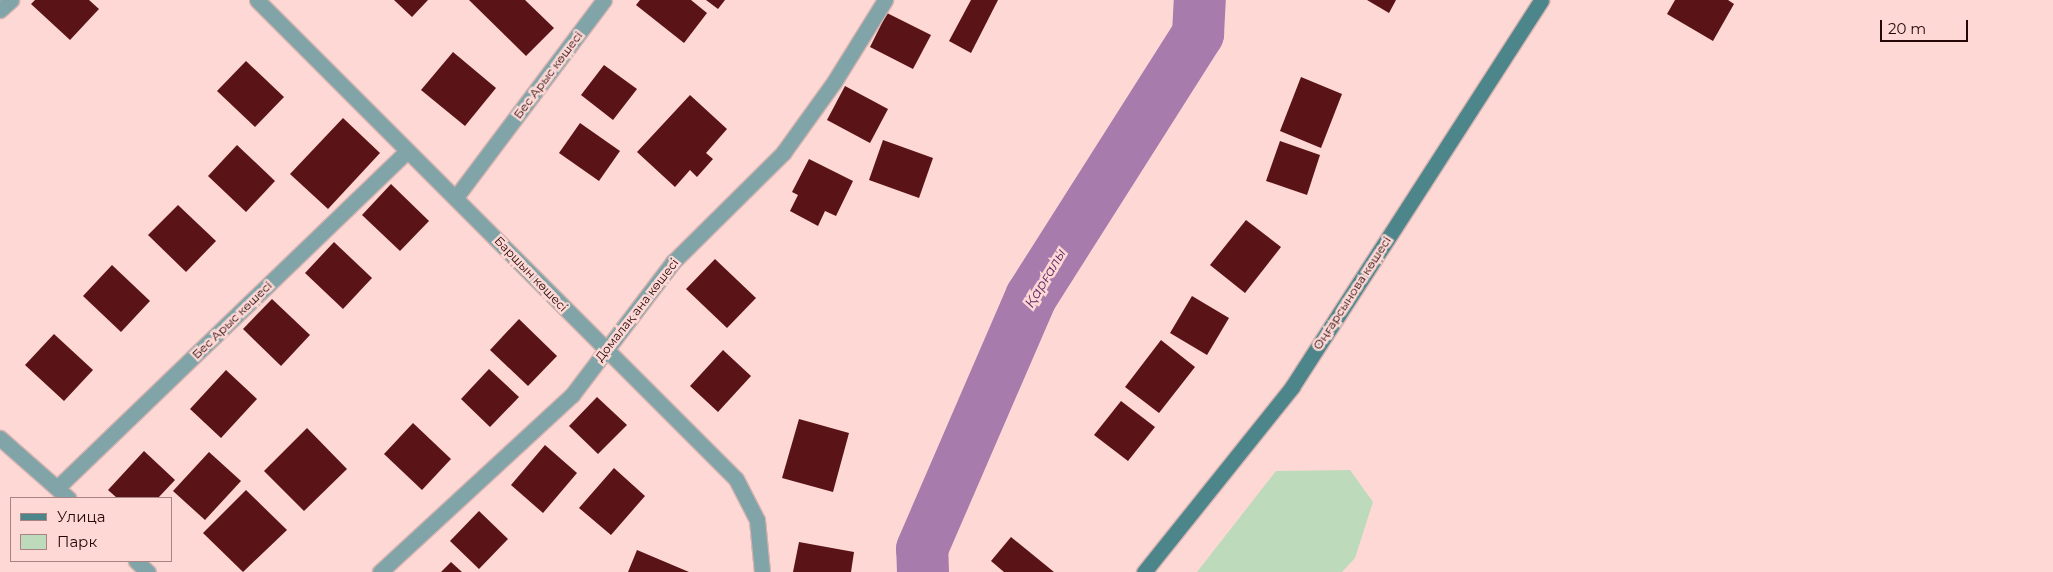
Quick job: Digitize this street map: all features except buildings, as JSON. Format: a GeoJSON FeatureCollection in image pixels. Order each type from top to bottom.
{"type":"FeatureCollection","features":[{"type":"Feature","properties":{"kind":"main road","name":"Оңғарсынова көшесі"},"geometry":{"type":"LineString","coordinates":[[1144,572],[1292,387],[1541,0]]}},
{"type":"Feature","properties":{"kind":"street"},"geometry":{"type":"LineString","coordinates":[[0,10],[11,0]]}},
{"type":"Feature","properties":{"kind":"street","name":"Баршын көшесі"},"geometry":{"type":"LineString","coordinates":[[257,0],[406,152],[456,198],[736,480],[757,520],[762,572]]}},
{"type":"Feature","properties":{"kind":"street","name":"Бес Арыс көшесі"},"geometry":{"type":"LineString","coordinates":[[456,198],[604,0]]}},
{"type":"Feature","properties":{"kind":"street","name":"Домалақ ана көшесі"},"geometry":{"type":"LineString","coordinates":[[380,572],[572,395],[673,262],[782,153],[834,82],[885,0]]}},
{"type":"Feature","properties":{"kind":"street","name":"Бес Арыс көшесі"},"geometry":{"type":"LineString","coordinates":[[63,493],[406,152]]}},
{"type":"Feature","properties":{"kind":"street"},"geometry":{"type":"LineString","coordinates":[[0,438],[63,493]]}},
{"type":"Feature","properties":{"kind":"street"},"geometry":{"type":"LineString","coordinates":[[137,562],[148,572]]}},
{"type":"Feature","properties":{"kind":"green space"},"geometry":{"type":"Polygon","coordinates":[[[1350,470],[1373,502],[1355,558],[1342,572],[1197,572],[1276,471],[1350,470]]]}},
{"type":"Feature","properties":{"kind":"waterway","name":"Қарғалы"},"geometry":{"type":"LineString","coordinates":[[923,572],[922,549],[1031,297],[1198,34],[1200,0]]}}]}
